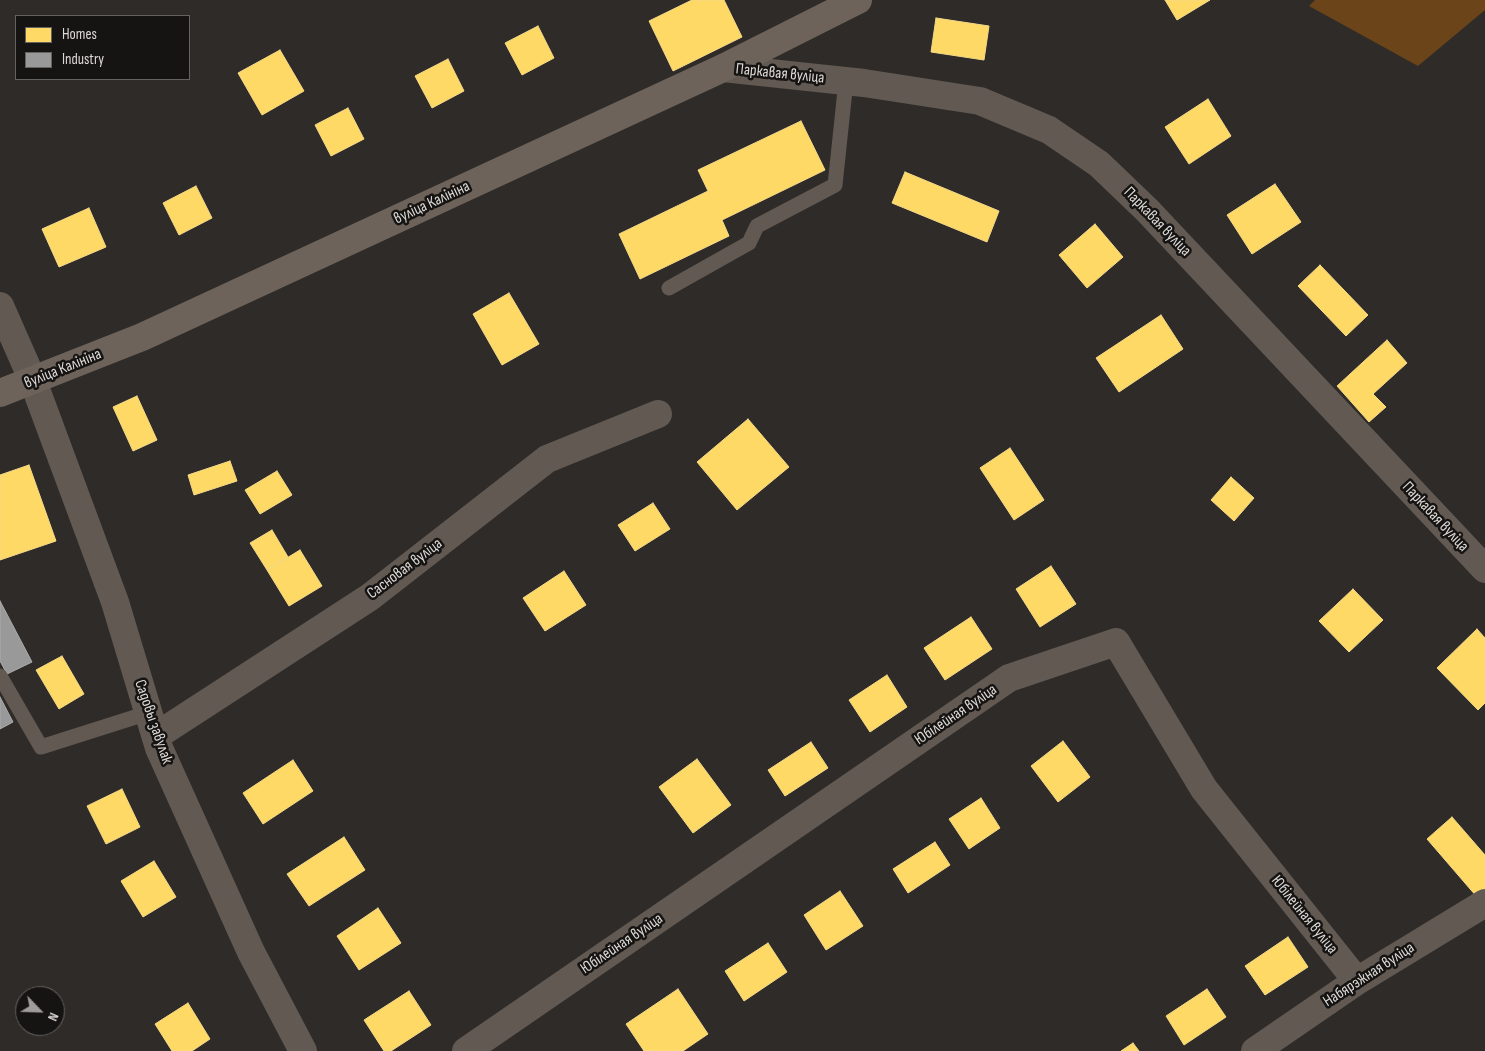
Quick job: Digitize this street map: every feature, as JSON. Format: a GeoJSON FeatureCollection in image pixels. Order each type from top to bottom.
{"type":"FeatureCollection","features":[{"type":"Feature","properties":{"kind":"street","name":"вуліца Калініна"},"geometry":{"type":"LineString","coordinates":[[0,393],[142,338],[723,68],[858,0]]}},
{"type":"Feature","properties":{"kind":"street","name":"Паркавая вуліца"},"geometry":{"type":"LineString","coordinates":[[723,68],[846,81],[980,101],[1049,130],[1100,164],[1147,210],[1485,570]]}},
{"type":"Feature","properties":{"kind":"street","name":"Садовы завулак"},"geometry":{"type":"LineString","coordinates":[[0,306],[33,381],[115,602],[152,725],[251,952],[299,1050]]}},
{"type":"Feature","properties":{"kind":"street","name":"Сасновая вуліца"},"geometry":{"type":"LineString","coordinates":[[152,725],[370,597],[547,459],[658,414]]}},
{"type":"Feature","properties":{"kind":"street","name":"Юбілейная вуліца"},"geometry":{"type":"LineString","coordinates":[[466,1051],[1009,678],[1116,642],[1204,789],[1357,981]]}},
{"type":"Feature","properties":{"kind":"street","name":"Набярэжная вуліца"},"geometry":{"type":"LineString","coordinates":[[1255,1051],[1357,981],[1485,903]]}},
{"type":"Feature","properties":{"kind":"lane"},"geometry":{"type":"LineString","coordinates":[[669,288],[749,244],[757,226],[835,185],[846,81]]}},
{"type":"Feature","properties":{"kind":"lane"},"geometry":{"type":"LineString","coordinates":[[0,676],[41,747],[152,725]]}},
{"type":"Feature","properties":{"kind":"shaded area"},"geometry":{"type":"Polygon","coordinates":[[[1315,0],[1485,0],[1485,10],[1418,66],[1309,6],[1315,0]]]}},
{"type":"Feature","properties":{"kind":"building: Homes"},"geometry":{"type":"Polygon","coordinates":[[[692,0],[724,0],[742,37],[673,71],[649,21],[692,0]]]}},
{"type":"Feature","properties":{"kind":"building: Homes"},"geometry":{"type":"Polygon","coordinates":[[[1165,0],[1210,0],[1177,20],[1165,0]]]}},
{"type":"Feature","properties":{"kind":"building: Homes"},"geometry":{"type":"Polygon","coordinates":[[[936,18],[989,26],[984,60],[931,52],[936,18]]]}},
{"type":"Feature","properties":{"kind":"building: Homes"},"geometry":{"type":"Polygon","coordinates":[[[538,26],[554,58],[522,75],[505,43],[538,26]]]}},
{"type":"Feature","properties":{"kind":"building: Homes"},"geometry":{"type":"Polygon","coordinates":[[[280,50],[304,91],[262,115],[238,73],[280,50]]]}},
{"type":"Feature","properties":{"kind":"building: Homes"},"geometry":{"type":"Polygon","coordinates":[[[448,59],[464,91],[432,108],[415,76],[448,59]]]}},
{"type":"Feature","properties":{"kind":"building: Homes"},"geometry":{"type":"Polygon","coordinates":[[[1208,99],[1231,136],[1189,164],[1165,127],[1208,99]]]}},
{"type":"Feature","properties":{"kind":"building: Homes"},"geometry":{"type":"Polygon","coordinates":[[[348,108],[364,139],[331,156],[315,125],[348,108]]]}},
{"type":"Feature","properties":{"kind":"building: Homes"},"geometry":{"type":"Polygon","coordinates":[[[801,121],[825,170],[722,220],[729,236],[640,279],[619,234],[708,191],[698,170],[801,121]]]}},
{"type":"Feature","properties":{"kind":"building: Homes"},"geometry":{"type":"Polygon","coordinates":[[[905,172],[999,211],[987,242],[892,203],[905,172]]]}},
{"type":"Feature","properties":{"kind":"building: Homes"},"geometry":{"type":"Polygon","coordinates":[[[1275,184],[1301,222],[1252,254],[1227,215],[1275,184]]]}},
{"type":"Feature","properties":{"kind":"building: Homes"},"geometry":{"type":"Polygon","coordinates":[[[196,186],[212,218],[179,235],[163,203],[196,186]]]}},
{"type":"Feature","properties":{"kind":"building: Homes"},"geometry":{"type":"Polygon","coordinates":[[[89,208],[106,247],[59,267],[42,229],[89,208]]]}},
{"type":"Feature","properties":{"kind":"building: Homes"},"geometry":{"type":"Polygon","coordinates":[[[1095,224],[1123,257],[1087,288],[1059,255],[1095,224]]]}},
{"type":"Feature","properties":{"kind":"building: Homes"},"geometry":{"type":"Polygon","coordinates":[[[1320,265],[1368,315],[1346,336],[1298,286],[1320,265]]]}},
{"type":"Feature","properties":{"kind":"building: Homes"},"geometry":{"type":"Polygon","coordinates":[[[509,293],[539,344],[502,365],[473,314],[509,293]]]}},
{"type":"Feature","properties":{"kind":"building: Homes"},"geometry":{"type":"Polygon","coordinates":[[[1161,315],[1183,349],[1119,392],[1096,358],[1161,315]]]}},
{"type":"Feature","properties":{"kind":"building: Homes"},"geometry":{"type":"Polygon","coordinates":[[[1387,340],[1407,363],[1373,394],[1386,407],[1369,422],[1337,386],[1387,340]]]}},
{"type":"Feature","properties":{"kind":"building: Homes"},"geometry":{"type":"Polygon","coordinates":[[[137,396],[157,440],[133,451],[113,407],[137,396]]]}},
{"type":"Feature","properties":{"kind":"building: Homes"},"geometry":{"type":"Polygon","coordinates":[[[748,419],[789,467],[737,510],[697,462],[748,419]]]}},
{"type":"Feature","properties":{"kind":"building: Homes"},"geometry":{"type":"Polygon","coordinates":[[[1010,448],[1044,500],[1014,520],[980,468],[1010,448]]]}},
{"type":"Feature","properties":{"kind":"building: Homes"},"geometry":{"type":"Polygon","coordinates":[[[230,461],[237,481],[194,495],[188,475],[230,461]]]}},
{"type":"Feature","properties":{"kind":"building: Homes"},"geometry":{"type":"Polygon","coordinates":[[[29,465],[56,541],[0,560],[0,475],[29,465]]]}},
{"type":"Feature","properties":{"kind":"building: Homes"},"geometry":{"type":"Polygon","coordinates":[[[277,471],[292,495],[260,514],[245,490],[277,471]]]}},
{"type":"Feature","properties":{"kind":"building: Homes"},"geometry":{"type":"Polygon","coordinates":[[[1231,477],[1254,498],[1234,521],[1211,500],[1231,477]]]}},
{"type":"Feature","properties":{"kind":"building: Homes"},"geometry":{"type":"Polygon","coordinates":[[[653,503],[670,529],[635,551],[618,525],[653,503]]]}},
{"type":"Feature","properties":{"kind":"building: Homes"},"geometry":{"type":"Polygon","coordinates":[[[272,530],[288,557],[267,570],[250,543],[272,530]]]}},
{"type":"Feature","properties":{"kind":"building: Homes"},"geometry":{"type":"Polygon","coordinates":[[[300,550],[322,586],[289,606],[267,570],[300,550]]]}},
{"type":"Feature","properties":{"kind":"building: Homes"},"geometry":{"type":"Polygon","coordinates":[[[1051,566],[1076,604],[1040,627],[1016,589],[1051,566]]]}},
{"type":"Feature","properties":{"kind":"building: Homes"},"geometry":{"type":"Polygon","coordinates":[[[564,571],[586,605],[545,631],[523,598],[564,571]]]}},
{"type":"Feature","properties":{"kind":"building: Homes"},"geometry":{"type":"Polygon","coordinates":[[[1353,589],[1383,620],[1349,652],[1319,621],[1353,589]]]}},
{"type":"Feature","properties":{"kind":"building: Homes"},"geometry":{"type":"Polygon","coordinates":[[[971,617],[992,649],[945,680],[924,648],[971,617]]]}},
{"type":"Feature","properties":{"kind":"building: Homes"},"geometry":{"type":"Polygon","coordinates":[[[1477,629],[1485,638],[1485,703],[1478,710],[1437,668],[1477,629]]]}},
{"type":"Feature","properties":{"kind":"building: Homes"},"geometry":{"type":"Polygon","coordinates":[[[62,656],[84,694],[59,709],[36,670],[62,656]]]}},
{"type":"Feature","properties":{"kind":"building: Homes"},"geometry":{"type":"Polygon","coordinates":[[[887,675],[907,707],[870,732],[849,700],[887,675]]]}},
{"type":"Feature","properties":{"kind":"building: Homes"},"geometry":{"type":"Polygon","coordinates":[[[1063,741],[1090,777],[1058,802],[1031,766],[1063,741]]]}},
{"type":"Feature","properties":{"kind":"building: Homes"},"geometry":{"type":"Polygon","coordinates":[[[811,742],[828,768],[785,796],[768,770],[811,742]]]}},
{"type":"Feature","properties":{"kind":"building: Homes"},"geometry":{"type":"Polygon","coordinates":[[[697,759],[731,805],[693,833],[659,787],[697,759]]]}},
{"type":"Feature","properties":{"kind":"building: Homes"},"geometry":{"type":"Polygon","coordinates":[[[293,760],[313,791],[263,824],[243,793],[293,760]]]}},
{"type":"Feature","properties":{"kind":"building: Homes"},"geometry":{"type":"Polygon","coordinates":[[[122,789],[140,827],[106,844],[87,806],[122,789]]]}},
{"type":"Feature","properties":{"kind":"building: Homes"},"geometry":{"type":"Polygon","coordinates":[[[981,798],[1000,828],[969,849],[949,819],[981,798]]]}},
{"type":"Feature","properties":{"kind":"building: Homes"},"geometry":{"type":"Polygon","coordinates":[[[1452,817],[1485,855],[1485,889],[1477,897],[1427,839],[1452,817]]]}},
{"type":"Feature","properties":{"kind":"building: Homes"},"geometry":{"type":"Polygon","coordinates":[[[344,837],[365,870],[309,906],[287,874],[344,837]]]}},
{"type":"Feature","properties":{"kind":"building: Homes"},"geometry":{"type":"Polygon","coordinates":[[[935,842],[950,865],[908,893],[893,869],[935,842]]]}},
{"type":"Feature","properties":{"kind":"building: Homes"},"geometry":{"type":"Polygon","coordinates":[[[154,861],[176,897],[143,917],[121,881],[154,861]]]}},
{"type":"Feature","properties":{"kind":"building: Homes"},"geometry":{"type":"Polygon","coordinates":[[[840,891],[863,926],[826,950],[804,915],[840,891]]]}},
{"type":"Feature","properties":{"kind":"building: Homes"},"geometry":{"type":"Polygon","coordinates":[[[378,908],[401,943],[359,970],[337,936],[378,908]]]}},
{"type":"Feature","properties":{"kind":"building: Homes"},"geometry":{"type":"Polygon","coordinates":[[[1288,937],[1308,967],[1265,995],[1245,966],[1288,937]]]}},
{"type":"Feature","properties":{"kind":"building: Homes"},"geometry":{"type":"Polygon","coordinates":[[[768,943],[787,972],[744,1001],[725,971],[768,943]]]}},
{"type":"Feature","properties":{"kind":"building: Homes"},"geometry":{"type":"Polygon","coordinates":[[[678,989],[708,1034],[683,1051],[644,1051],[626,1024],[678,989]]]}},
{"type":"Feature","properties":{"kind":"building: Homes"},"geometry":{"type":"Polygon","coordinates":[[[1207,989],[1226,1017],[1184,1045],[1166,1016],[1207,989]]]}},
{"type":"Feature","properties":{"kind":"building: Homes"},"geometry":{"type":"Polygon","coordinates":[[[409,991],[431,1025],[391,1051],[384,1051],[364,1020],[409,991]]]}},
{"type":"Feature","properties":{"kind":"building: Homes"},"geometry":{"type":"Polygon","coordinates":[[[188,1003],[210,1039],[192,1051],[172,1051],[155,1024],[188,1003]]]}},
{"type":"Feature","properties":{"kind":"building: Homes"},"geometry":{"type":"Polygon","coordinates":[[[1133,1043],[1139,1051],[1121,1051],[1133,1043]]]}},
{"type":"Feature","properties":{"kind":"building: Industry"},"geometry":{"type":"Polygon","coordinates":[[[0,601],[32,662],[7,674],[0,661],[0,601]]]}},
{"type":"Feature","properties":{"kind":"building: Industry"},"geometry":{"type":"Polygon","coordinates":[[[0,697],[13,722],[0,729],[0,697]]]}}]}
